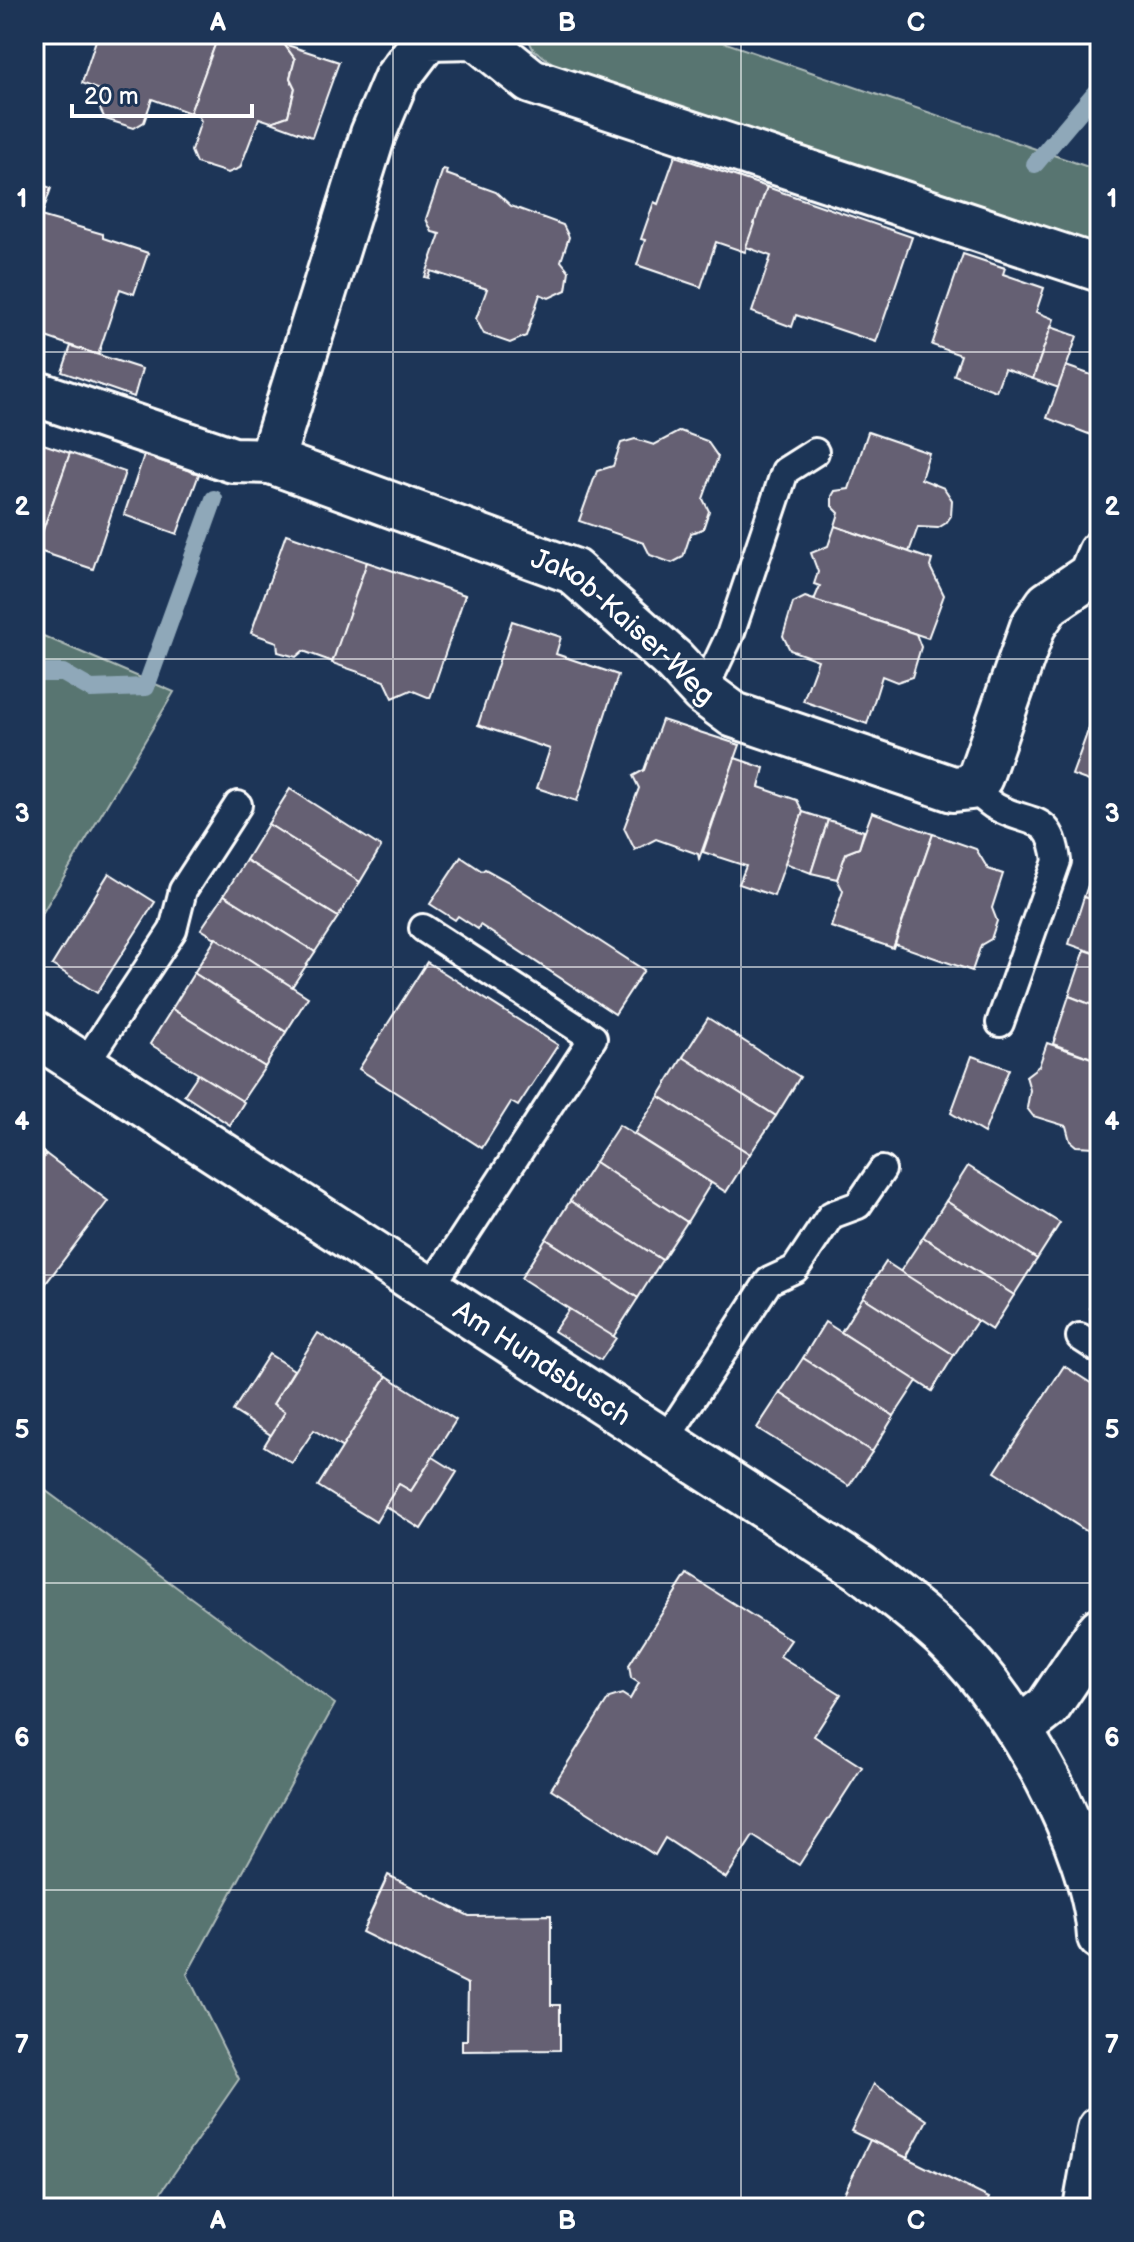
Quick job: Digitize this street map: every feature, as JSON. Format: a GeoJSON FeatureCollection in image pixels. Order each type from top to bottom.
{"type":"FeatureCollection","features":[{"type":"Feature","properties":{"kind":"street"},"geometry":{"type":"LineString","coordinates":[[271,461],[373,134],[396,79],[425,35],[476,35],[531,81],[1100,269]]}},
{"type":"Feature","properties":{"kind":"street","name":"Jakob-Kaiser-Weg"},"geometry":{"type":"LineString","coordinates":[[34,393],[233,460],[271,461],[573,571],[674,661],[703,692],[734,715],[953,789],[971,787]]}},
{"type":"Feature","properties":{"kind":"street"},"geometry":{"type":"LineString","coordinates":[[971,787],[980,777],[1033,626],[1048,604],[1091,575],[1100,553]]}},
{"type":"Feature","properties":{"kind":"street","name":"Am Hundsbusch"},"geometry":{"type":"LineString","coordinates":[[34,1033],[666,1439],[860,1568],[950,1642],[1021,1728],[1085,1826],[1100,1937]]}},
{"type":"Feature","properties":{"kind":"street"},"geometry":{"type":"LineString","coordinates":[[1021,1728],[1048,1707],[1100,1630]]}},
{"type":"Feature","properties":{"kind":"street"},"geometry":{"type":"LineString","coordinates":[[1086,2208],[1100,2129]]}},
{"type":"Feature","properties":{"kind":"lane"},"geometry":{"type":"LineString","coordinates":[[703,692],[730,635],[785,471],[815,452]]}},
{"type":"Feature","properties":{"kind":"lane","name":"Jakob-Kaiser-Weg"},"geometry":{"type":"LineString","coordinates":[[971,787],[997,807],[1036,820],[1049,830],[1057,861],[1000,1023]]}},
{"type":"Feature","properties":{"kind":"lane"},"geometry":{"type":"LineString","coordinates":[[84,1065],[173,930],[183,890],[238,805]]}},
{"type":"Feature","properties":{"kind":"lane"},"geometry":{"type":"LineString","coordinates":[[423,928],[593,1038],[431,1287]]}},
{"type":"Feature","properties":{"kind":"lane"},"geometry":{"type":"LineString","coordinates":[[666,1439],[769,1281],[795,1269],[831,1215],[858,1205],[882,1170]]}},
{"type":"Feature","properties":{"kind":"green space"},"geometry":{"type":"Polygon","coordinates":[[[526,34],[700,34],[1100,171],[1100,253],[554,64],[533,49],[526,34]]]}},
{"type":"Feature","properties":{"kind":"green space"},"geometry":{"type":"Polygon","coordinates":[[[34,632],[174,692],[34,927],[34,632]]]}},
{"type":"Feature","properties":{"kind":"green space"},"geometry":{"type":"Polygon","coordinates":[[[34,1482],[335,1704],[187,1974],[239,2079],[150,2208],[34,2208],[34,1482]]]}},
{"type":"Feature","properties":{"kind":"building"},"geometry":{"type":"Polygon","coordinates":[[[98,34],[219,34],[190,113],[152,99],[144,122],[134,128],[105,119],[99,107],[105,92],[82,83],[98,34]]]}},
{"type":"Feature","properties":{"kind":"building"},"geometry":{"type":"Polygon","coordinates":[[[219,34],[252,34],[284,44],[295,59],[290,78],[295,88],[288,116],[271,122],[259,118],[240,168],[228,173],[196,163],[191,151],[201,121],[198,115],[190,113],[219,34]]]}},
{"type":"Feature","properties":{"kind":"building"},"geometry":{"type":"Polygon","coordinates":[[[284,44],[339,62],[312,137],[271,122],[288,116],[295,88],[290,78],[295,59],[284,44]]]}},
{"type":"Feature","properties":{"kind":"building"},"geometry":{"type":"Polygon","coordinates":[[[675,156],[767,187],[745,252],[716,242],[701,287],[637,265],[645,240],[641,239],[654,202],[658,204],[675,156]]]}},
{"type":"Feature","properties":{"kind":"building"},"geometry":{"type":"Polygon","coordinates":[[[443,169],[447,170],[446,174],[496,192],[511,206],[563,225],[569,237],[561,261],[569,271],[566,290],[549,298],[540,294],[526,336],[510,343],[484,334],[476,319],[487,289],[431,271],[429,278],[425,277],[440,234],[432,232],[426,219],[443,169]]]}},
{"type":"Feature","properties":{"kind":"building"},"geometry":{"type":"Polygon","coordinates":[[[34,182],[51,188],[41,217],[37,215],[34,225],[34,182]]]}},
{"type":"Feature","properties":{"kind":"building"},"geometry":{"type":"Polygon","coordinates":[[[767,187],[912,237],[876,342],[796,315],[792,327],[752,312],[771,256],[746,247],[767,187]]]}},
{"type":"Feature","properties":{"kind":"building"},"geometry":{"type":"Polygon","coordinates":[[[37,215],[103,234],[103,238],[148,253],[134,294],[120,289],[98,355],[34,333],[34,225],[37,215]]]}},
{"type":"Feature","properties":{"kind":"building"},"geometry":{"type":"Polygon","coordinates":[[[963,254],[1005,268],[1003,274],[1044,288],[1036,312],[1054,319],[1033,379],[1004,369],[996,391],[954,375],[961,355],[932,345],[963,254]]]}},
{"type":"Feature","properties":{"kind":"building"},"geometry":{"type":"Polygon","coordinates":[[[1051,327],[1077,336],[1059,388],[1033,379],[1051,327]]]}},
{"type":"Feature","properties":{"kind":"building"},"geometry":{"type":"Polygon","coordinates":[[[71,346],[142,369],[134,397],[62,372],[71,346]]]}},
{"type":"Feature","properties":{"kind":"building"},"geometry":{"type":"Polygon","coordinates":[[[1066,366],[1100,378],[1099,438],[1047,418],[1066,366]]]}},
{"type":"Feature","properties":{"kind":"building"},"geometry":{"type":"Polygon","coordinates":[[[680,431],[707,441],[718,457],[703,499],[709,511],[703,529],[691,533],[683,557],[672,563],[650,555],[644,543],[579,521],[597,471],[613,466],[621,443],[635,439],[654,445],[680,431]]]}},
{"type":"Feature","properties":{"kind":"building"},"geometry":{"type":"Polygon","coordinates":[[[868,432],[929,453],[921,479],[944,488],[952,500],[951,516],[946,523],[938,528],[918,527],[909,552],[835,526],[839,513],[832,506],[832,496],[835,491],[849,489],[868,432]]]}},
{"type":"Feature","properties":{"kind":"building"},"geometry":{"type":"Polygon","coordinates":[[[34,441],[70,453],[36,550],[34,549],[34,441]]]}},
{"type":"Feature","properties":{"kind":"building"},"geometry":{"type":"Polygon","coordinates":[[[70,453],[125,472],[93,569],[36,550],[70,453]]]}},
{"type":"Feature","properties":{"kind":"building"},"geometry":{"type":"Polygon","coordinates":[[[144,455],[199,474],[177,534],[124,515],[144,455]]]}},
{"type":"Feature","properties":{"kind":"building"},"geometry":{"type":"Polygon","coordinates":[[[835,526],[932,560],[930,567],[944,595],[928,638],[814,600],[820,586],[814,584],[818,572],[811,553],[828,546],[835,526]]]}},
{"type":"Feature","properties":{"kind":"building"},"geometry":{"type":"Polygon","coordinates":[[[286,534],[367,562],[333,662],[303,651],[296,657],[278,652],[277,642],[251,633],[286,534]]]}},
{"type":"Feature","properties":{"kind":"building"},"geometry":{"type":"Polygon","coordinates":[[[367,562],[465,595],[430,698],[411,690],[393,698],[385,681],[332,663],[367,562]]]}},
{"type":"Feature","properties":{"kind":"building"},"geometry":{"type":"Polygon","coordinates":[[[805,597],[916,634],[921,647],[912,677],[897,682],[882,676],[867,724],[803,701],[818,660],[790,650],[783,636],[793,603],[805,597]]]}},
{"type":"Feature","properties":{"kind":"building"},"geometry":{"type":"Polygon","coordinates":[[[512,621],[561,637],[556,654],[618,675],[577,801],[537,788],[550,749],[478,725],[512,621]]]}},
{"type":"Feature","properties":{"kind":"building"},"geometry":{"type":"Polygon","coordinates":[[[1100,696],[1100,732],[1089,728],[1100,696]]]}},
{"type":"Feature","properties":{"kind":"building"},"geometry":{"type":"Polygon","coordinates":[[[662,720],[740,745],[699,859],[698,854],[656,839],[635,850],[624,828],[639,788],[633,776],[644,770],[662,720]]]}},
{"type":"Feature","properties":{"kind":"building"},"geometry":{"type":"Polygon","coordinates":[[[1089,728],[1100,732],[1100,785],[1072,775],[1089,728]]]}},
{"type":"Feature","properties":{"kind":"building"},"geometry":{"type":"Polygon","coordinates":[[[735,758],[764,768],[759,787],[797,800],[803,812],[774,896],[739,884],[746,866],[703,852],[735,758]]]}},
{"type":"Feature","properties":{"kind":"building"},"geometry":{"type":"Polygon","coordinates":[[[290,789],[381,847],[360,882],[268,824],[290,789]]]}},
{"type":"Feature","properties":{"kind":"building"},"geometry":{"type":"Polygon","coordinates":[[[803,812],[828,820],[811,873],[785,863],[803,812]]]}},
{"type":"Feature","properties":{"kind":"building"},"geometry":{"type":"Polygon","coordinates":[[[872,812],[933,834],[893,948],[831,927],[843,891],[837,879],[846,853],[859,848],[872,812]]]}},
{"type":"Feature","properties":{"kind":"building"},"geometry":{"type":"Polygon","coordinates":[[[828,820],[864,831],[859,848],[846,853],[837,879],[811,873],[828,820]]]}},
{"type":"Feature","properties":{"kind":"building"},"geometry":{"type":"Polygon","coordinates":[[[268,824],[360,882],[338,917],[246,860],[268,824]]]}},
{"type":"Feature","properties":{"kind":"building"},"geometry":{"type":"Polygon","coordinates":[[[933,834],[976,849],[988,869],[1003,874],[992,908],[997,921],[991,939],[981,945],[972,971],[895,944],[933,834]]]}},
{"type":"Feature","properties":{"kind":"building"},"geometry":{"type":"Polygon","coordinates":[[[1100,850],[1100,902],[1084,897],[1100,850]]]}},
{"type":"Feature","properties":{"kind":"building"},"geometry":{"type":"Polygon","coordinates":[[[461,857],[482,871],[485,869],[507,881],[644,970],[615,1014],[480,925],[478,929],[458,916],[455,920],[430,904],[461,857]]]}},
{"type":"Feature","properties":{"kind":"building"},"geometry":{"type":"Polygon","coordinates":[[[246,860],[338,917],[315,952],[224,895],[246,860]]]}},
{"type":"Feature","properties":{"kind":"building"},"geometry":{"type":"Polygon","coordinates":[[[109,873],[155,902],[97,993],[52,965],[109,873]]]}},
{"type":"Feature","properties":{"kind":"building"},"geometry":{"type":"Polygon","coordinates":[[[224,895],[315,952],[292,987],[201,929],[224,895]]]}},
{"type":"Feature","properties":{"kind":"building"},"geometry":{"type":"Polygon","coordinates":[[[1084,897],[1100,902],[1100,955],[1069,944],[1084,897]]]}},
{"type":"Feature","properties":{"kind":"building"},"geometry":{"type":"Polygon","coordinates":[[[216,938],[308,997],[286,1032],[194,973],[216,938]]]}},
{"type":"Feature","properties":{"kind":"building"},"geometry":{"type":"Polygon","coordinates":[[[1085,950],[1100,955],[1100,1008],[1069,996],[1085,950]]]}},
{"type":"Feature","properties":{"kind":"building"},"geometry":{"type":"Polygon","coordinates":[[[427,962],[558,1045],[518,1106],[511,1102],[482,1148],[359,1069],[427,962]]]}},
{"type":"Feature","properties":{"kind":"building"},"geometry":{"type":"Polygon","coordinates":[[[194,973],[286,1032],[265,1067],[172,1009],[194,973]]]}},
{"type":"Feature","properties":{"kind":"building"},"geometry":{"type":"Polygon","coordinates":[[[1069,996],[1100,1008],[1100,1061],[1053,1044],[1069,996]]]}},
{"type":"Feature","properties":{"kind":"building"},"geometry":{"type":"Polygon","coordinates":[[[172,1009],[265,1067],[242,1101],[150,1044],[172,1009]]]}},
{"type":"Feature","properties":{"kind":"building"},"geometry":{"type":"Polygon","coordinates":[[[708,1018],[800,1077],[776,1116],[683,1057],[708,1018]]]}},
{"type":"Feature","properties":{"kind":"building"},"geometry":{"type":"Polygon","coordinates":[[[1047,1043],[1100,1061],[1100,1143],[1095,1147],[1076,1146],[1070,1141],[1066,1126],[1033,1116],[1027,1108],[1030,1090],[1026,1076],[1039,1066],[1047,1043]]]}},
{"type":"Feature","properties":{"kind":"building"},"geometry":{"type":"Polygon","coordinates":[[[972,1056],[1009,1069],[984,1133],[951,1113],[972,1056]]]}},
{"type":"Feature","properties":{"kind":"building"},"geometry":{"type":"Polygon","coordinates":[[[683,1057],[776,1116],[750,1154],[659,1096],[683,1057]]]}},
{"type":"Feature","properties":{"kind":"building"},"geometry":{"type":"Polygon","coordinates":[[[198,1074],[244,1102],[230,1125],[184,1095],[198,1074]]]}},
{"type":"Feature","properties":{"kind":"building"},"geometry":{"type":"Polygon","coordinates":[[[659,1096],[750,1154],[726,1192],[634,1134],[659,1096]]]}},
{"type":"Feature","properties":{"kind":"building"},"geometry":{"type":"Polygon","coordinates":[[[619,1125],[711,1183],[687,1222],[595,1162],[619,1125]]]}},
{"type":"Feature","properties":{"kind":"building"},"geometry":{"type":"Polygon","coordinates":[[[34,1145],[46,1154],[34,1171],[34,1145]]]}},
{"type":"Feature","properties":{"kind":"building"},"geometry":{"type":"Polygon","coordinates":[[[46,1154],[108,1201],[34,1299],[34,1171],[46,1154]]]}},
{"type":"Feature","properties":{"kind":"building"},"geometry":{"type":"Polygon","coordinates":[[[595,1162],[687,1222],[662,1260],[570,1201],[595,1162]]]}},
{"type":"Feature","properties":{"kind":"building"},"geometry":{"type":"Polygon","coordinates":[[[968,1166],[1060,1223],[1037,1259],[946,1201],[968,1166]]]}},
{"type":"Feature","properties":{"kind":"building"},"geometry":{"type":"Polygon","coordinates":[[[570,1201],[662,1260],[638,1298],[546,1239],[570,1201]]]}},
{"type":"Feature","properties":{"kind":"building"},"geometry":{"type":"Polygon","coordinates":[[[946,1201],[1037,1259],[1014,1295],[923,1237],[946,1201]]]}},
{"type":"Feature","properties":{"kind":"building"},"geometry":{"type":"Polygon","coordinates":[[[923,1237],[1014,1295],[992,1330],[900,1272],[923,1237]]]}},
{"type":"Feature","properties":{"kind":"building"},"geometry":{"type":"Polygon","coordinates":[[[546,1239],[638,1298],[613,1337],[521,1278],[546,1239]]]}},
{"type":"Feature","properties":{"kind":"building"},"geometry":{"type":"Polygon","coordinates":[[[886,1262],[977,1321],[954,1355],[863,1297],[886,1262]]]}},
{"type":"Feature","properties":{"kind":"building"},"geometry":{"type":"Polygon","coordinates":[[[1100,1293],[1100,1314],[1090,1308],[1100,1293]]]}},
{"type":"Feature","properties":{"kind":"building"},"geometry":{"type":"Polygon","coordinates":[[[863,1297],[954,1355],[932,1391],[841,1332],[863,1297]]]}},
{"type":"Feature","properties":{"kind":"building"},"geometry":{"type":"Polygon","coordinates":[[[569,1309],[616,1338],[601,1360],[554,1331],[569,1309]]]}},
{"type":"Feature","properties":{"kind":"building"},"geometry":{"type":"Polygon","coordinates":[[[825,1322],[917,1381],[894,1416],[803,1358],[825,1322]]]}},
{"type":"Feature","properties":{"kind":"building"},"geometry":{"type":"Polygon","coordinates":[[[318,1333],[387,1376],[343,1448],[314,1430],[292,1463],[264,1446],[285,1412],[273,1404],[318,1333]]]}},
{"type":"Feature","properties":{"kind":"building"},"geometry":{"type":"Polygon","coordinates":[[[269,1354],[294,1370],[273,1404],[285,1412],[271,1435],[233,1411],[269,1354]]]}},
{"type":"Feature","properties":{"kind":"building"},"geometry":{"type":"Polygon","coordinates":[[[803,1358],[894,1416],[872,1452],[780,1393],[803,1358]]]}},
{"type":"Feature","properties":{"kind":"building"},"geometry":{"type":"Polygon","coordinates":[[[1064,1366],[1100,1389],[1100,1540],[995,1472],[1064,1366]]]}},
{"type":"Feature","properties":{"kind":"building"},"geometry":{"type":"Polygon","coordinates":[[[387,1376],[456,1420],[411,1491],[399,1484],[376,1522],[318,1486],[387,1376]]]}},
{"type":"Feature","properties":{"kind":"building"},"geometry":{"type":"Polygon","coordinates":[[[780,1393],[872,1452],[849,1486],[757,1428],[780,1393]]]}},
{"type":"Feature","properties":{"kind":"building"},"geometry":{"type":"Polygon","coordinates":[[[433,1457],[457,1472],[421,1529],[385,1506],[399,1484],[411,1491],[433,1457]]]}},
{"type":"Feature","properties":{"kind":"building"},"geometry":{"type":"Polygon","coordinates":[[[687,1574],[791,1640],[780,1656],[841,1694],[814,1736],[862,1767],[799,1865],[753,1836],[726,1878],[665,1838],[655,1855],[551,1789],[609,1698],[622,1694],[630,1699],[639,1683],[631,1678],[629,1665],[687,1574]]]}},
{"type":"Feature","properties":{"kind":"building"},"geometry":{"type":"Polygon","coordinates":[[[388,1875],[469,1916],[551,1915],[551,2005],[560,2005],[560,2050],[462,2051],[462,2040],[467,2040],[468,1984],[362,1932],[388,1875]]]}},
{"type":"Feature","properties":{"kind":"building"},"geometry":{"type":"Polygon","coordinates":[[[874,2084],[927,2120],[907,2158],[851,2131],[874,2084]]]}},
{"type":"Feature","properties":{"kind":"building"},"geometry":{"type":"Polygon","coordinates":[[[870,2140],[989,2198],[985,2208],[837,2208],[870,2140]]]}},
{"type":"Feature","properties":{"kind":"waterway"},"geometry":{"type":"LineString","coordinates":[[1035,164],[1100,87]]}},
{"type":"Feature","properties":{"kind":"waterway"},"geometry":{"type":"LineString","coordinates":[[34,673],[63,673],[91,689],[146,687],[214,499]]}}]}
